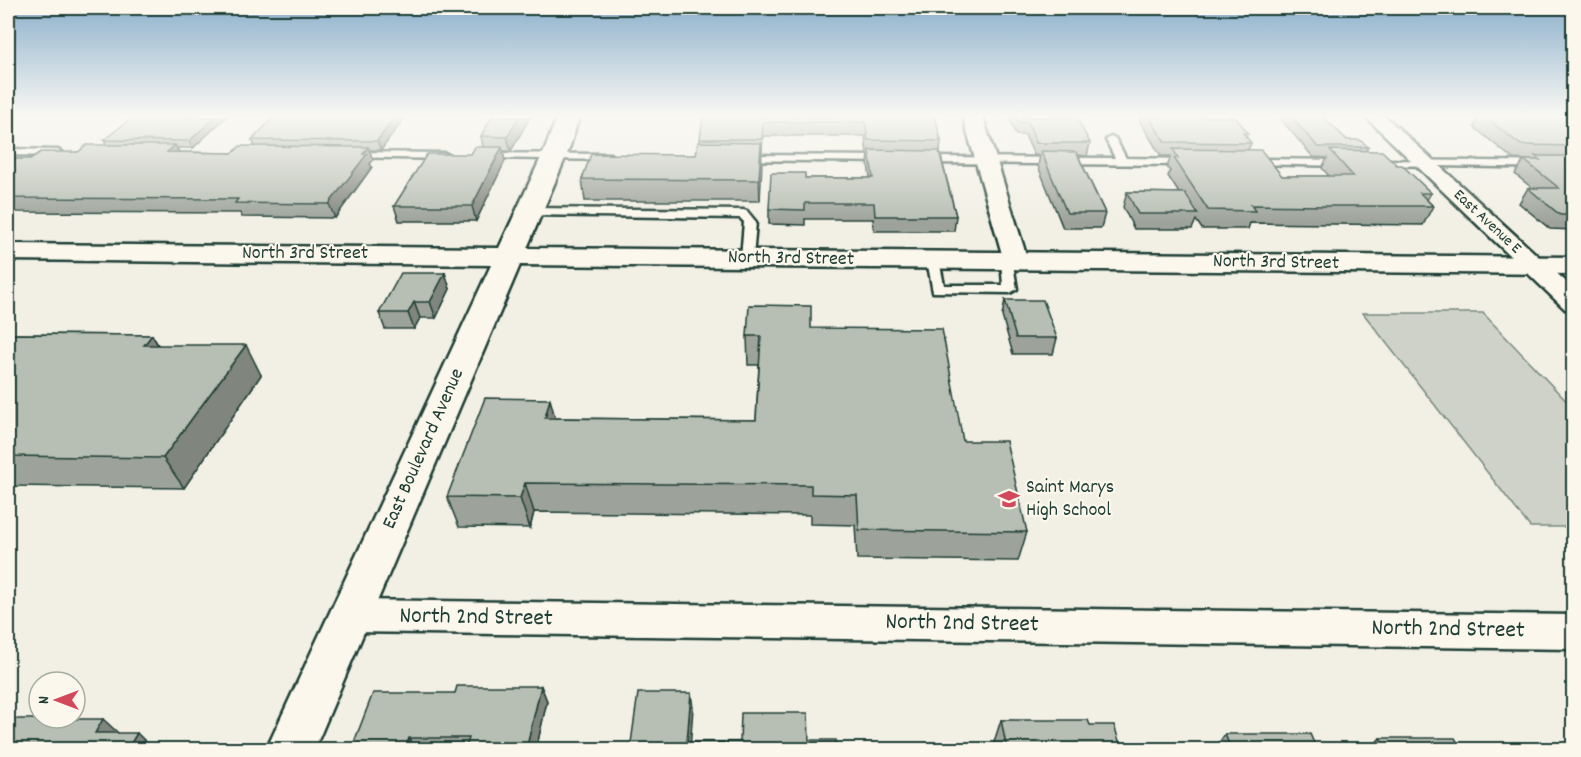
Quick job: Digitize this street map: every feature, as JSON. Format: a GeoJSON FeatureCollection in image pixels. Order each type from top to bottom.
{"type":"FeatureCollection","features":[{"type":"Feature","properties":{"kind":"street","name":"East Boulevard Avenue"},"geometry":{"type":"LineString","coordinates":[[291,750],[554,152]]}},
{"type":"Feature","properties":{"kind":"street"},"geometry":{"type":"LineString","coordinates":[[984,152],[1012,261]]}},
{"type":"Feature","properties":{"kind":"street","name":"East Avenue E"},"geometry":{"type":"LineString","coordinates":[[1413,152],[1574,303]]}},
{"type":"Feature","properties":{"kind":"street","name":"North 3rd Street"},"geometry":{"type":"LineString","coordinates":[[8,252],[1574,266]]}},
{"type":"Feature","properties":{"kind":"street","name":"North 2nd Street"},"geometry":{"type":"LineString","coordinates":[[350,616],[1574,632]]}},
{"type":"Feature","properties":{"kind":"lane"},"geometry":{"type":"LineString","coordinates":[[27,152],[66,153]]}},
{"type":"Feature","properties":{"kind":"lane"},"geometry":{"type":"LineString","coordinates":[[474,156],[495,152]]}},
{"type":"Feature","properties":{"kind":"lane"},"geometry":{"type":"LineString","coordinates":[[600,152],[617,157]]}},
{"type":"Feature","properties":{"kind":"lane"},"geometry":{"type":"LineString","coordinates":[[1117,152],[1122,161]]}},
{"type":"Feature","properties":{"kind":"lane"},"geometry":{"type":"LineString","coordinates":[[337,155],[452,156]]}},
{"type":"Feature","properties":{"kind":"lane"},"geometry":{"type":"LineString","coordinates":[[736,158],[1200,162]]}},
{"type":"Feature","properties":{"kind":"lane"},"geometry":{"type":"LineString","coordinates":[[1235,162],[1574,165]]}},
{"type":"Feature","properties":{"kind":"lane"},"geometry":{"type":"LineString","coordinates":[[528,212],[743,214],[750,222],[747,258]]}},
{"type":"Feature","properties":{"kind":"shaded area"},"geometry":{"type":"Polygon","coordinates":[[[1363,313],[1483,313],[1573,408],[1573,527],[1530,527],[1363,313]]]}},
{"type":"Feature","properties":{"kind":"building"},"geometry":{"type":"Polygon","coordinates":[[[41,152],[367,154],[329,204],[235,203],[238,199],[8,198],[8,159],[31,159],[41,152]]]}},
{"type":"Feature","properties":{"kind":"building"},"geometry":{"type":"Polygon","coordinates":[[[499,152],[472,206],[394,206],[427,154],[499,152]]]}},
{"type":"Feature","properties":{"kind":"building"},"geometry":{"type":"Polygon","coordinates":[[[696,152],[760,152],[759,180],[582,179],[591,154],[696,155],[696,152]]]}},
{"type":"Feature","properties":{"kind":"building"},"geometry":{"type":"Polygon","coordinates":[[[869,152],[939,152],[956,216],[875,216],[874,203],[805,203],[805,210],[769,209],[771,173],[805,173],[805,178],[873,178],[869,152]]]}},
{"type":"Feature","properties":{"kind":"building"},"geometry":{"type":"Polygon","coordinates":[[[1042,152],[1076,152],[1105,213],[1067,213],[1042,152]]]}},
{"type":"Feature","properties":{"kind":"building"},"geometry":{"type":"Polygon","coordinates":[[[1175,152],[1263,152],[1282,176],[1353,176],[1332,152],[1383,152],[1397,165],[1402,165],[1431,193],[1420,193],[1433,206],[1251,205],[1255,211],[1208,210],[1174,158],[1178,158],[1175,152]]]}},
{"type":"Feature","properties":{"kind":"building"},"geometry":{"type":"Polygon","coordinates":[[[1535,156],[1574,156],[1574,215],[1560,215],[1528,188],[1559,188],[1524,160],[1540,160],[1535,156]]]}},
{"type":"Feature","properties":{"kind":"building"},"geometry":{"type":"Polygon","coordinates":[[[1127,192],[1185,193],[1198,214],[1138,214],[1127,192]]]}},
{"type":"Feature","properties":{"kind":"building"},"geometry":{"type":"Polygon","coordinates":[[[401,273],[445,273],[430,302],[414,302],[408,313],[379,313],[401,273]]]}},
{"type":"Feature","properties":{"kind":"building"},"geometry":{"type":"Polygon","coordinates":[[[1005,300],[1043,300],[1057,338],[1016,338],[1005,300]]]}},
{"type":"Feature","properties":{"kind":"building"},"geometry":{"type":"Polygon","coordinates":[[[749,305],[811,306],[811,328],[942,329],[963,441],[1006,441],[1027,532],[859,530],[857,495],[811,494],[811,485],[525,483],[520,498],[447,497],[485,398],[550,399],[545,418],[756,420],[761,336],[747,336],[749,305]]]}},
{"type":"Feature","properties":{"kind":"building"},"geometry":{"type":"Polygon","coordinates":[[[8,334],[152,335],[144,345],[246,345],[163,458],[8,456],[8,334]]]}},
{"type":"Feature","properties":{"kind":"building"},"geometry":{"type":"Polygon","coordinates":[[[457,686],[541,686],[526,750],[465,750],[469,738],[409,738],[405,750],[351,750],[373,693],[455,693],[457,686]]]}},
{"type":"Feature","properties":{"kind":"building"},"geometry":{"type":"Polygon","coordinates":[[[638,693],[691,693],[687,742],[740,742],[741,713],[808,713],[809,740],[836,740],[836,750],[630,750],[638,693]]]}},
{"type":"Feature","properties":{"kind":"building"},"geometry":{"type":"Polygon","coordinates":[[[8,719],[27,719],[27,730],[87,730],[87,719],[103,719],[95,733],[137,733],[127,750],[8,750],[8,719]]]}},
{"type":"Feature","properties":{"kind":"building"},"geometry":{"type":"Polygon","coordinates":[[[1001,720],[1088,720],[1090,725],[1114,725],[1122,750],[1007,750],[1001,720]]]}},
{"type":"Feature","properties":{"kind":"building"},"geometry":{"type":"Polygon","coordinates":[[[1225,734],[1310,734],[1317,750],[1231,750],[1225,734]]]}},
{"type":"Feature","properties":{"kind":"building"},"geometry":{"type":"Polygon","coordinates":[[[1380,738],[1455,738],[1462,750],[1386,750],[1380,738]]]}},
{"type":"Feature","properties":{"kind":"building"},"geometry":{"type":"Polygon","coordinates":[[[1525,745],[1574,745],[1574,750],[1527,750],[1525,745]]]}},
{"type":"Feature","properties":{"kind":"place","name":"Saint Marys High School"},"geometry":{"type":"Point","coordinates":[1009,499]}}]}
